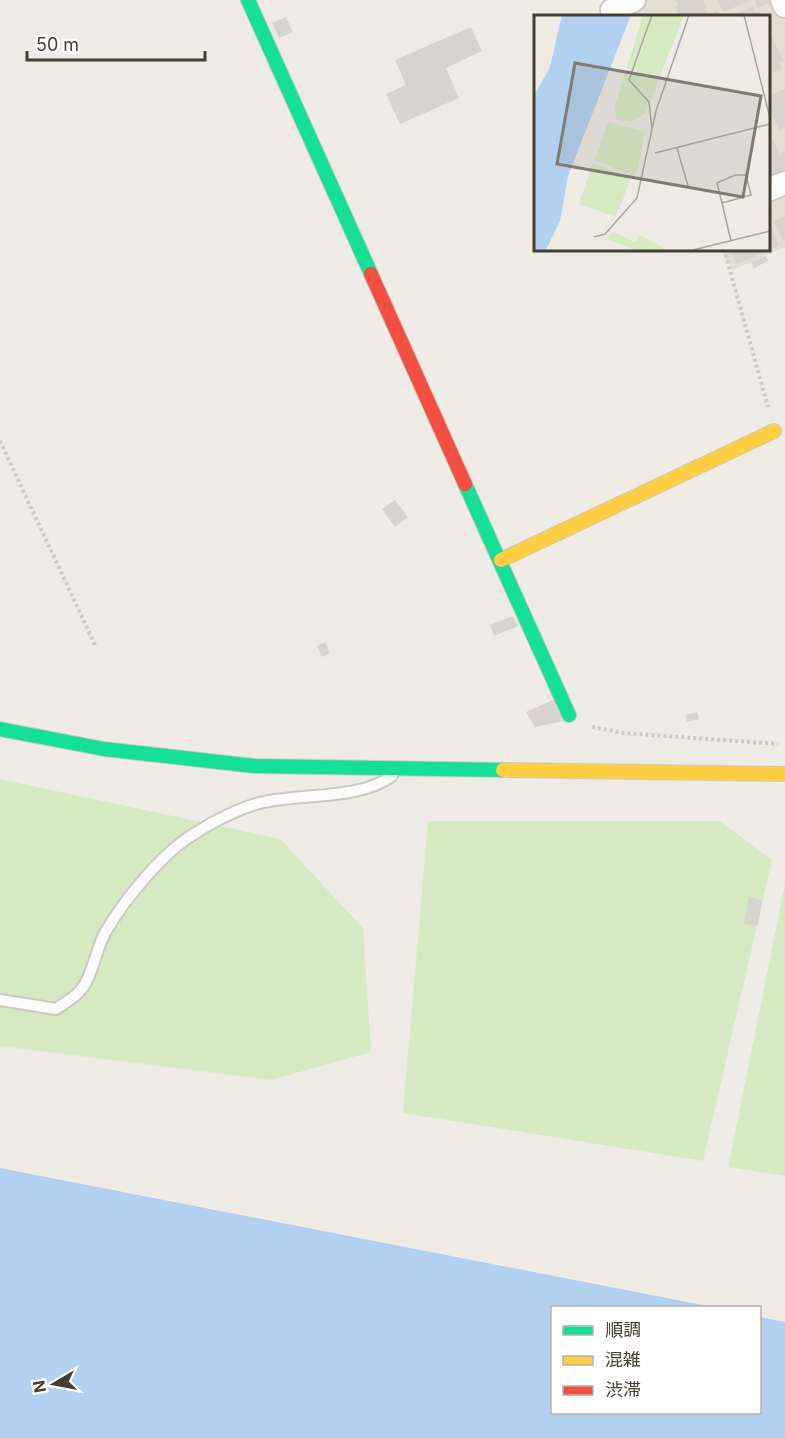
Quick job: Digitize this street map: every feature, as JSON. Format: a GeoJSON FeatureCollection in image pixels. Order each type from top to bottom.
{"type":"FeatureCollection","features":[{"type":"Feature","properties":{"kind":"street"},"geometry":{"type":"LineString","coordinates":[[248,0],[569,715]]}},
{"type":"Feature","properties":{"kind":"street"},"geometry":{"type":"LineString","coordinates":[[614,15],[612,10],[634,0]]}},
{"type":"Feature","properties":{"kind":"street"},"geometry":{"type":"LineString","coordinates":[[782,0],[785,6]]}},
{"type":"Feature","properties":{"kind":"street"},"geometry":{"type":"LineString","coordinates":[[770,189],[785,183]]}},
{"type":"Feature","properties":{"kind":"street"},"geometry":{"type":"LineString","coordinates":[[501,560],[774,431]]}},
{"type":"Feature","properties":{"kind":"street"},"geometry":{"type":"LineString","coordinates":[[0,729],[104,749],[254,766],[785,774]]}},
{"type":"Feature","properties":{"kind":"lane"},"geometry":{"type":"LineString","coordinates":[[0,1000],[56,1009],[79,992],[93,965],[105,932],[150,871],[193,834],[236,812],[263,802],[379,785],[405,767]]}},
{"type":"Feature","properties":{"kind":"path"},"geometry":{"type":"LineString","coordinates":[[724,250],[774,431]]}},
{"type":"Feature","properties":{"kind":"path"},"geometry":{"type":"LineString","coordinates":[[0,441],[96,647]]}},
{"type":"Feature","properties":{"kind":"path"},"geometry":{"type":"LineString","coordinates":[[569,715],[592,727],[624,733],[785,745]]}},
{"type":"Feature","properties":{"kind":"shaded area"},"geometry":{"type":"Polygon","coordinates":[[[605,0],[785,0],[785,247],[733,270],[721,250],[770,250],[770,15],[607,15],[605,0]]]}},
{"type":"Feature","properties":{"kind":"green space"},"geometry":{"type":"Polygon","coordinates":[[[0,779],[280,839],[363,928],[371,1052],[271,1080],[0,1046],[0,779]]]}},
{"type":"Feature","properties":{"kind":"green space"},"geometry":{"type":"Polygon","coordinates":[[[428,821],[720,821],[772,860],[703,1161],[403,1113],[428,821]]]}},
{"type":"Feature","properties":{"kind":"green space"},"geometry":{"type":"Polygon","coordinates":[[[785,884],[785,1176],[728,1167],[785,884]]]}},
{"type":"Feature","properties":{"kind":"water"},"geometry":{"type":"Polygon","coordinates":[[[0,1168],[708,1306],[551,1306],[551,1414],[761,1414],[761,1317],[785,1322],[785,1438],[0,1438],[0,1168]]]}},
{"type":"Feature","properties":{"kind":"building"},"geometry":{"type":"Polygon","coordinates":[[[676,0],[703,0],[709,14],[718,9],[721,15],[679,15],[675,7],[679,6],[676,0]]]}},
{"type":"Feature","properties":{"kind":"building"},"geometry":{"type":"Polygon","coordinates":[[[718,0],[751,0],[723,12],[718,0]]]}},
{"type":"Feature","properties":{"kind":"building"},"geometry":{"type":"Polygon","coordinates":[[[755,0],[775,0],[757,8],[755,0]]]}},
{"type":"Feature","properties":{"kind":"building"},"geometry":{"type":"Polygon","coordinates":[[[753,6],[756,13],[760,11],[762,15],[731,15],[753,6]]]}},
{"type":"Feature","properties":{"kind":"building"},"geometry":{"type":"Polygon","coordinates":[[[286,17],[293,32],[279,38],[272,23],[286,17]]]}},
{"type":"Feature","properties":{"kind":"building"},"geometry":{"type":"Polygon","coordinates":[[[471,27],[482,51],[446,68],[459,98],[400,124],[386,94],[406,85],[395,60],[471,27]]]}},
{"type":"Feature","properties":{"kind":"building"},"geometry":{"type":"Polygon","coordinates":[[[772,36],[783,61],[779,62],[782,68],[770,73],[770,37],[772,36]]]}},
{"type":"Feature","properties":{"kind":"building"},"geometry":{"type":"Polygon","coordinates":[[[785,89],[785,127],[779,130],[770,109],[770,95],[785,89]]]}},
{"type":"Feature","properties":{"kind":"building"},"geometry":{"type":"Polygon","coordinates":[[[770,135],[779,154],[784,151],[785,153],[785,169],[770,175],[770,135]]]}},
{"type":"Feature","properties":{"kind":"building"},"geometry":{"type":"Polygon","coordinates":[[[785,216],[785,239],[783,240],[774,221],[785,216]]]}},
{"type":"Feature","properties":{"kind":"building"},"geometry":{"type":"Polygon","coordinates":[[[770,224],[779,246],[770,250],[770,224]]]}},
{"type":"Feature","properties":{"kind":"building"},"geometry":{"type":"Polygon","coordinates":[[[730,250],[770,250],[737,264],[730,250]]]}},
{"type":"Feature","properties":{"kind":"building"},"geometry":{"type":"Polygon","coordinates":[[[766,256],[768,261],[754,268],[751,262],[766,256]]]}},
{"type":"Feature","properties":{"kind":"building"},"geometry":{"type":"Polygon","coordinates":[[[395,500],[408,517],[395,527],[382,509],[395,500]]]}},
{"type":"Feature","properties":{"kind":"building"},"geometry":{"type":"Polygon","coordinates":[[[513,616],[518,626],[494,636],[490,625],[513,616]]]}},
{"type":"Feature","properties":{"kind":"building"},"geometry":{"type":"Polygon","coordinates":[[[325,642],[330,653],[322,657],[317,646],[325,642]]]}},
{"type":"Feature","properties":{"kind":"building"},"geometry":{"type":"Polygon","coordinates":[[[553,700],[563,721],[535,727],[526,712],[553,700]]]}},
{"type":"Feature","properties":{"kind":"building"},"geometry":{"type":"Polygon","coordinates":[[[697,712],[699,719],[687,722],[685,715],[697,712]]]}},
{"type":"Feature","properties":{"kind":"building"},"geometry":{"type":"Polygon","coordinates":[[[749,897],[762,900],[758,926],[744,924],[749,897]]]}},
{"type":"Feature","properties":{"kind":"traffic: fast"},"geometry":{"type":"LineString","coordinates":[[248,0],[371,274]]}},
{"type":"Feature","properties":{"kind":"traffic: fast"},"geometry":{"type":"LineString","coordinates":[[465,484],[569,715]]}},
{"type":"Feature","properties":{"kind":"traffic: fast"},"geometry":{"type":"LineString","coordinates":[[0,729],[104,749],[254,766],[503,770]]}},
{"type":"Feature","properties":{"kind":"traffic: slow"},"geometry":{"type":"LineString","coordinates":[[501,560],[774,431]]}},
{"type":"Feature","properties":{"kind":"traffic: slow"},"geometry":{"type":"LineString","coordinates":[[503,770],[785,774]]}},
{"type":"Feature","properties":{"kind":"traffic: jam"},"geometry":{"type":"LineString","coordinates":[[371,274],[465,484]]}}]}
